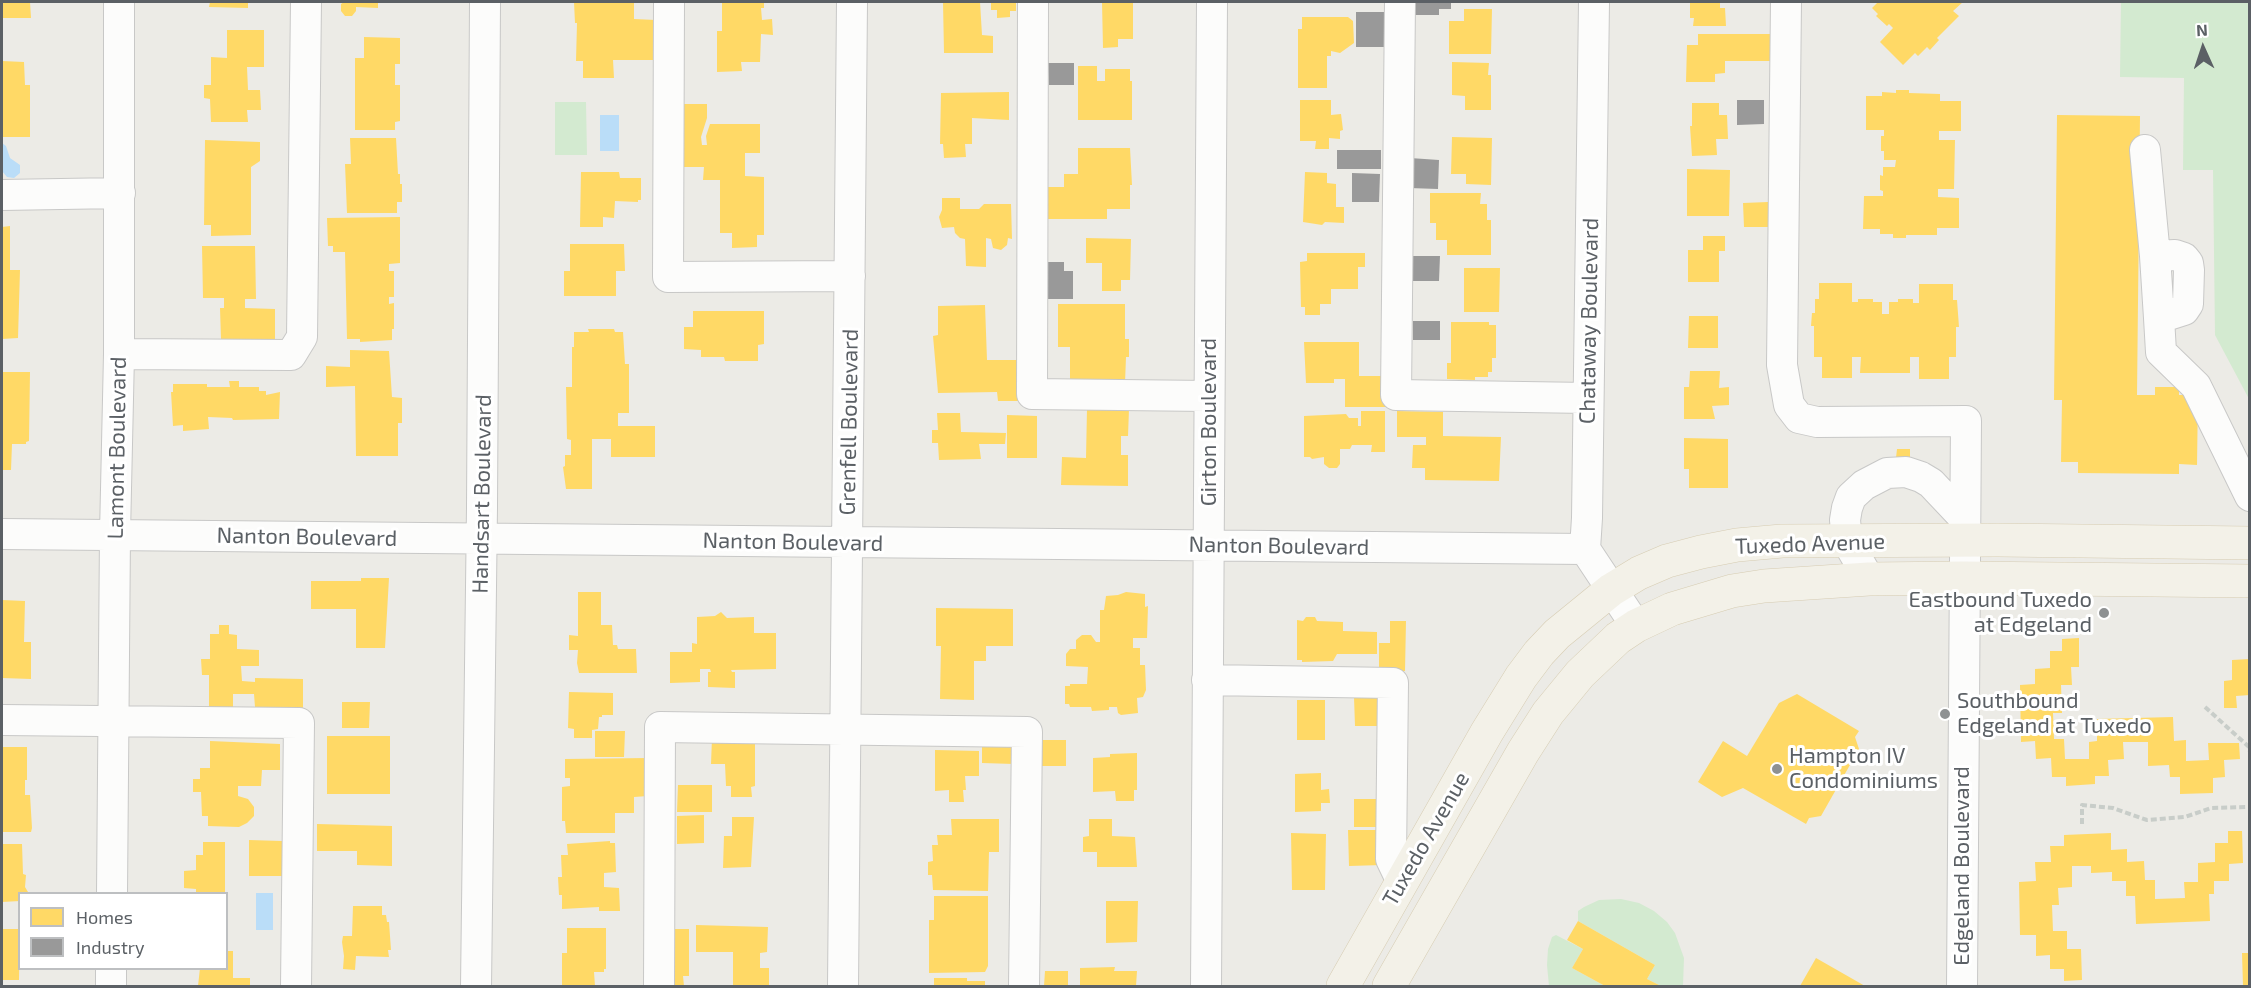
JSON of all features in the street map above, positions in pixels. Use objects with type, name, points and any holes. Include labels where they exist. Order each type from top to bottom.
[{"type":"main road","name":"Tuxedo Avenue","points":[[1343,987],[1487,732],[1521,677],[1539,652],[1557,634],[1611,590],[1639,573],[1668,561],[1737,545],[1847,541],[1964,529],[2250,543]]},
{"type":"main road","name":"Tuxedo Avenue","points":[[1389,987],[1523,752],[1548,713],[1580,674],[1618,638],[1636,626],[1671,609],[1732,591],[1764,586],[1869,579],[2250,581]]},
{"type":"street","name":"Lamont Boulevard","points":[[112,892],[119,354],[119,2]]},
{"type":"street","points":[[119,354],[291,355],[302,337],[306,2]]},
{"type":"street","name":"Handsart Boulevard","points":[[476,987],[485,2]]},
{"type":"street","points":[[669,2],[668,278],[850,276]]},
{"type":"street","name":"Grenfell Boulevard","points":[[843,987],[852,2]]},
{"type":"street","points":[[1033,2],[1032,394],[1208,396]]},
{"type":"street","name":"Girton Boulevard","points":[[1206,987],[1212,2]]},
{"type":"street","points":[[1400,2],[1396,395],[1588,398]]},
{"type":"street","name":"Chataway Boulevard","points":[[1585,549],[1594,2]]},
{"type":"street","name":"Edgeland Boulevard","points":[[1785,2],[1782,365],[1789,405],[1799,418],[1816,422],[1966,421],[1962,987]]},
{"type":"street","points":[[2145,150],[2155,256],[2175,255],[2184,258],[2189,270],[2188,304],[2184,310],[2159,318],[2161,352],[2196,386],[2250,496]]},
{"type":"street","points":[[2,195],[120,193]]},
{"type":"street","points":[[1869,579],[1847,541],[1845,520],[1851,497],[1864,485],[1887,473],[1906,472],[1921,477],[1931,483],[1964,529]]},
{"type":"street","name":"Nanton Boulevard","points":[[2,534],[1585,549]]},
{"type":"street","points":[[1585,549],[1636,626]]},
{"type":"street","points":[[1207,680],[1393,683],[1391,859],[1402,882]]},
{"type":"street","points":[[2,720],[299,723],[296,987]]},
{"type":"street","points":[[659,987],[660,727],[1027,732],[1024,987]]},
{"type":"street","points":[[111,970],[111,987]]},
{"type":"path","points":[[2205,707],[2249,747],[2250,752]]},
{"type":"path","points":[[2082,824],[2082,805],[2113,808],[2147,820],[2185,817],[2211,808],[2250,807]]},
{"type":"green space","points":[[2121,2],[2249,2],[2249,399],[2215,335],[2213,170],[2183,170],[2184,78],[2120,77]]},
{"type":"green space","points":[[555,102],[586,102],[587,155],[555,155]]},
{"type":"green space","points":[[1621,899],[1639,903],[1654,911],[1667,922],[1675,933],[1684,958],[1683,986],[1661,986],[1647,979],[1655,965],[1578,921],[1578,911],[1584,907],[1599,900]]},
{"type":"green space","points":[[1556,935],[1583,949],[1572,968],[1605,986],[1549,986],[1548,949],[1552,937]]},
{"type":"water","points":[[600,115],[619,115],[619,151],[600,151]]},
{"type":"water","points":[[2,143],[6,146],[10,158],[20,165],[20,173],[14,178],[7,177],[2,171]]},
{"type":"water","points":[[256,893],[273,893],[273,930],[256,930]]},
{"type":"building: Homes","points":[[2,2],[30,2],[31,18],[2,18]]},
{"type":"building: Homes","points":[[210,2],[248,2],[248,8],[209,7]]},
{"type":"building: Homes","points":[[344,2],[378,2],[378,8],[356,7],[352,16],[345,16],[341,11],[341,4]]},
{"type":"building: Homes","points":[[574,2],[634,2],[634,19],[656,20],[656,57],[653,57],[653,60],[613,60],[614,78],[583,78],[583,61],[576,61],[577,23],[575,23]]},
{"type":"building: Homes","points":[[722,2],[764,2],[764,8],[761,8],[762,20],[772,19],[773,35],[761,34],[760,62],[741,62],[742,71],[717,72],[717,31],[722,31]]},
{"type":"building: Homes","points":[[943,2],[980,2],[982,35],[993,36],[993,53],[944,53]]},
{"type":"building: Homes","points":[[991,2],[1016,2],[1016,11],[1010,11],[1010,17],[997,18],[997,10],[991,10]]},
{"type":"building: Homes","points":[[1102,2],[1133,2],[1133,39],[1118,39],[1118,47],[1103,48]]},
{"type":"building: Homes","points":[[1690,2],[1720,2],[1720,8],[1725,8],[1726,26],[1693,26],[1694,18],[1690,18]]},
{"type":"building: Homes","points":[[1878,2],[1963,2],[1953,11],[1959,16],[1937,38],[1939,40],[1930,50],[1927,47],[1918,56],[1915,53],[1903,65],[1880,42],[1893,28],[1889,24],[1887,26],[1876,16],[1878,14],[1872,8]]},
{"type":"building: Homes","points":[[1464,9],[1492,9],[1491,54],[1449,54],[1449,21],[1464,21]]},
{"type":"building: Homes","points":[[1302,17],[1348,17],[1353,21],[1354,43],[1340,53],[1331,51],[1331,56],[1327,56],[1327,88],[1298,88],[1298,29],[1302,29]]},
{"type":"building: Homes","points":[[227,30],[264,30],[264,67],[247,67],[248,90],[260,90],[261,110],[247,110],[248,122],[211,122],[210,99],[204,98],[204,85],[211,85],[211,57],[227,58]]},
{"type":"building: Homes","points":[[1698,34],[1772,34],[1771,61],[1725,61],[1725,73],[1715,74],[1715,82],[1686,82],[1687,45],[1698,45]]},
{"type":"building: Homes","points":[[364,37],[400,38],[400,64],[395,64],[395,85],[400,85],[400,121],[395,122],[395,130],[355,130],[355,58],[364,58]]},
{"type":"building: Homes","points":[[2,61],[24,62],[25,85],[30,85],[30,137],[2,137]]},
{"type":"building: Homes","points":[[1452,62],[1489,63],[1491,110],[1465,110],[1465,96],[1452,95]]},
{"type":"building: Homes","points":[[1078,66],[1097,66],[1097,81],[1105,81],[1105,69],[1130,69],[1132,120],[1078,120]]},
{"type":"building: Homes","points":[[1896,90],[1909,90],[1909,93],[1940,94],[1940,101],[1961,101],[1961,131],[1939,131],[1939,140],[1955,140],[1954,189],[1938,189],[1938,197],[1959,198],[1959,228],[1937,228],[1937,235],[1906,235],[1906,238],[1893,238],[1893,234],[1880,234],[1880,229],[1863,229],[1864,196],[1883,196],[1883,191],[1880,190],[1880,175],[1883,176],[1883,167],[1895,167],[1896,160],[1884,160],[1884,151],[1881,151],[1881,136],[1884,136],[1884,130],[1866,130],[1866,96],[1882,96],[1882,92],[1896,93]]},
{"type":"building: Homes","points":[[1009,92],[1009,120],[972,118],[972,144],[965,144],[966,157],[944,158],[943,144],[940,144],[941,93]]},
{"type":"building: Homes","points":[[1300,100],[1331,100],[1331,115],[1341,114],[1343,130],[1340,131],[1340,139],[1329,138],[1329,149],[1315,149],[1316,141],[1300,141]]},
{"type":"building: Homes","points":[[1692,103],[1719,103],[1719,115],[1727,115],[1728,139],[1716,139],[1717,155],[1692,156],[1690,126],[1692,126]]},
{"type":"building: Homes","points":[[678,104],[707,104],[707,118],[701,137],[702,145],[707,145],[706,136],[710,124],[760,124],[760,153],[745,153],[745,176],[764,177],[764,235],[757,235],[757,247],[732,248],[732,233],[720,233],[720,180],[703,180],[704,167],[678,167]]},
{"type":"building: Homes","points":[[2057,115],[2140,116],[2137,395],[2155,395],[2155,387],[2179,387],[2179,395],[2198,395],[2197,465],[2179,464],[2179,474],[2078,473],[2078,462],[2061,462],[2062,400],[2054,400]]},
{"type":"building: Homes","points":[[1452,137],[1492,138],[1491,185],[1466,184],[1466,174],[1451,174]]},
{"type":"building: Homes","points":[[350,138],[396,138],[398,174],[400,174],[400,184],[402,184],[402,202],[397,202],[397,213],[347,213],[345,164],[351,164]]},
{"type":"building: Homes","points":[[205,140],[260,142],[260,161],[251,167],[251,235],[211,236],[211,225],[204,225]]},
{"type":"building: Homes","points":[[1078,148],[1130,148],[1132,185],[1130,185],[1130,209],[1107,209],[1107,219],[1045,219],[1045,187],[1064,187],[1064,174],[1078,174]]},
{"type":"building: Homes","points":[[1687,169],[1730,170],[1729,216],[1687,216]]},
{"type":"building: Homes","points":[[581,172],[619,172],[620,178],[641,178],[641,200],[638,202],[615,201],[614,218],[603,217],[603,227],[580,227]]},
{"type":"building: Homes","points":[[1305,172],[1327,173],[1327,183],[1336,184],[1336,207],[1344,207],[1344,223],[1325,222],[1322,225],[1303,222]]},
{"type":"building: Homes","points":[[1430,193],[1481,193],[1480,204],[1487,204],[1487,220],[1491,220],[1491,255],[1447,255],[1447,240],[1436,240],[1436,223],[1430,223]]},
{"type":"building: Homes","points":[[942,198],[960,198],[960,209],[979,209],[984,204],[1011,204],[1012,239],[1008,238],[1007,245],[1001,250],[993,248],[991,239],[986,238],[986,267],[966,266],[965,239],[955,233],[954,227],[942,228],[939,217],[942,210]]},
{"type":"building: Homes","points":[[1768,202],[1768,227],[1744,227],[1743,203]]},
{"type":"building: Homes","points":[[400,217],[400,263],[389,264],[389,271],[394,271],[394,297],[389,297],[389,304],[394,303],[392,340],[360,342],[360,339],[347,339],[345,252],[333,252],[333,246],[328,246],[327,218]]},
{"type":"building: Homes","points":[[10,226],[10,270],[20,270],[18,338],[2,339],[2,227]]},
{"type":"building: Homes","points":[[1703,236],[1725,236],[1725,251],[1719,251],[1719,282],[1688,282],[1688,250],[1703,250]]},
{"type":"building: Homes","points":[[1086,238],[1131,239],[1130,280],[1121,280],[1121,291],[1102,291],[1102,263],[1086,263]]},
{"type":"building: Homes","points":[[570,244],[624,244],[625,271],[616,271],[616,296],[564,296],[564,271],[570,271]]},
{"type":"building: Homes","points":[[202,246],[255,246],[256,299],[245,299],[245,308],[275,309],[275,340],[221,339],[220,308],[224,308],[224,298],[203,298]]},
{"type":"building: Homes","points":[[1307,253],[1365,253],[1365,267],[1358,267],[1358,289],[1331,289],[1331,304],[1320,304],[1320,315],[1305,315],[1305,307],[1301,307],[1300,262],[1307,261]]},
{"type":"building: Homes","points":[[1464,268],[1500,268],[1499,312],[1464,312]]},
{"type":"building: Homes","points":[[1819,283],[1852,283],[1852,302],[1858,302],[1858,299],[1873,299],[1873,302],[1882,302],[1882,314],[1889,314],[1889,302],[1898,302],[1898,299],[1913,299],[1913,303],[1919,303],[1919,284],[1953,284],[1953,300],[1957,300],[1959,327],[1956,327],[1956,357],[1949,357],[1949,379],[1919,379],[1919,357],[1910,357],[1910,373],[1860,373],[1861,357],[1852,357],[1852,378],[1822,378],[1822,357],[1814,357],[1814,326],[1811,326],[1812,313],[1815,313],[1815,299],[1819,299]]},
{"type":"building: Homes","points":[[1058,304],[1125,304],[1125,339],[1129,339],[1129,357],[1126,357],[1125,383],[1070,383],[1070,347],[1058,347]]},
{"type":"building: Homes","points":[[985,305],[987,360],[1022,360],[1022,401],[998,401],[997,392],[938,393],[933,336],[938,335],[938,306]]},
{"type":"building: Homes","points":[[693,311],[764,311],[764,344],[758,345],[758,361],[725,361],[724,357],[701,357],[701,350],[684,349],[684,327],[693,327]]},
{"type":"building: Homes","points":[[1689,316],[1718,316],[1718,348],[1688,348]]},
{"type":"building: Homes","points":[[1451,322],[1489,322],[1489,325],[1496,325],[1496,358],[1492,358],[1492,372],[1488,372],[1488,377],[1475,377],[1475,380],[1447,379],[1447,363],[1451,363]]},
{"type":"building: Homes","points":[[588,329],[614,329],[615,332],[623,332],[625,364],[629,364],[629,413],[618,413],[618,426],[655,426],[655,457],[611,457],[611,439],[592,439],[592,489],[566,489],[563,467],[565,466],[565,455],[571,455],[571,440],[567,439],[566,387],[572,387],[574,332],[589,332]]},
{"type":"building: Homes","points":[[1304,342],[1359,342],[1359,376],[1387,376],[1387,407],[1345,407],[1345,379],[1334,379],[1334,383],[1306,383]]},
{"type":"building: Homes","points":[[350,350],[389,351],[392,397],[402,398],[402,423],[398,423],[398,456],[356,456],[355,386],[326,387],[326,366],[350,367]]},
{"type":"building: Homes","points":[[1690,371],[1720,371],[1719,388],[1729,387],[1729,405],[1712,406],[1715,419],[1684,419],[1684,387],[1689,387]]},
{"type":"building: Homes","points":[[2,372],[30,372],[29,441],[26,444],[12,444],[11,470],[2,470]]},
{"type":"building: Homes","points":[[229,381],[239,381],[239,387],[259,387],[259,391],[266,391],[266,395],[280,392],[279,419],[233,420],[232,418],[208,417],[209,429],[183,431],[183,425],[173,426],[171,392],[173,392],[173,384],[230,387]]},
{"type":"building: Homes","points":[[1087,409],[1129,409],[1128,436],[1121,436],[1121,455],[1128,455],[1128,486],[1061,485],[1062,457],[1086,458]]},
{"type":"building: Homes","points":[[1361,411],[1385,411],[1385,452],[1371,452],[1372,445],[1352,445],[1350,449],[1340,449],[1340,464],[1337,468],[1329,468],[1324,464],[1324,457],[1312,459],[1304,457],[1304,416],[1346,414],[1349,418],[1358,418],[1358,426],[1361,426]]},
{"type":"building: Homes","points":[[1397,411],[1443,412],[1443,436],[1501,437],[1499,481],[1425,480],[1425,468],[1412,468],[1413,445],[1426,445],[1426,437],[1397,437]]},
{"type":"building: Homes","points":[[937,413],[960,413],[961,432],[1006,433],[1005,444],[979,444],[981,459],[939,460],[938,443],[932,443],[932,430],[938,430]]},
{"type":"building: Homes","points":[[1007,415],[1037,416],[1037,458],[1007,458]]},
{"type":"building: Homes","points":[[1684,438],[1728,439],[1728,488],[1689,488],[1689,469],[1684,469]]},
{"type":"building: Homes","points":[[1897,449],[1910,449],[1910,458],[1896,458]]},
{"type":"building: Homes","points":[[361,578],[389,578],[385,648],[356,648],[356,609],[311,609],[311,581],[361,581]]},
{"type":"building: Homes","points":[[578,592],[601,592],[601,625],[612,625],[613,645],[617,645],[618,649],[636,649],[637,673],[579,673],[578,650],[569,650],[569,635],[578,636]]},
{"type":"building: Homes","points":[[1126,592],[1145,594],[1145,607],[1148,606],[1147,638],[1133,638],[1133,648],[1140,648],[1140,665],[1145,665],[1146,690],[1143,697],[1137,698],[1138,713],[1121,715],[1117,707],[1092,711],[1091,707],[1070,707],[1069,704],[1065,704],[1065,686],[1087,684],[1088,667],[1066,666],[1066,654],[1070,649],[1076,649],[1076,640],[1082,635],[1091,635],[1096,642],[1100,642],[1100,610],[1104,610],[1106,596]]},
{"type":"building: Homes","points":[[2,600],[25,601],[24,642],[31,642],[31,679],[2,678]]},
{"type":"building: Homes","points":[[936,608],[1013,609],[1013,646],[986,646],[986,661],[974,661],[974,700],[940,699],[941,646],[936,646]]},
{"type":"building: Homes","points":[[721,612],[727,618],[754,617],[754,633],[776,633],[776,669],[731,670],[735,672],[735,688],[708,687],[710,669],[700,669],[700,682],[670,683],[670,652],[692,652],[692,643],[697,644],[697,617],[715,616]]},
{"type":"building: Homes","points":[[1306,617],[1315,617],[1317,621],[1343,622],[1343,631],[1377,632],[1377,654],[1337,654],[1333,661],[1302,662],[1302,660],[1297,660],[1297,620],[1303,621]]},
{"type":"building: Homes","points":[[1390,621],[1406,621],[1405,671],[1379,671],[1379,643],[1390,643]]},
{"type":"building: Homes","points":[[219,625],[229,625],[229,634],[237,635],[237,649],[259,650],[259,666],[241,666],[242,681],[255,682],[255,678],[303,679],[303,708],[255,707],[254,694],[233,694],[233,707],[209,707],[209,675],[202,675],[201,659],[210,659],[210,634],[219,634]]},
{"type":"building: Homes","points":[[2079,638],[2079,667],[2071,667],[2072,685],[2061,685],[2062,713],[2053,713],[2054,739],[2064,739],[2065,759],[2089,759],[2089,742],[2097,741],[2097,719],[2173,717],[2174,741],[2186,740],[2186,761],[2209,760],[2208,743],[2239,743],[2240,759],[2224,760],[2225,777],[2213,778],[2213,793],[2180,794],[2180,777],[2170,777],[2169,765],[2148,766],[2148,742],[2123,742],[2124,759],[2108,760],[2109,776],[2095,776],[2095,784],[2066,786],[2066,777],[2052,777],[2051,758],[2036,759],[2035,741],[2021,742],[2020,685],[2035,684],[2035,669],[2050,668],[2050,651],[2062,651],[2062,639]]},
{"type":"building: Homes","points":[[2250,659],[2250,695],[2236,696],[2237,708],[2224,708],[2224,681],[2232,680],[2232,660]]},
{"type":"building: Homes","points":[[569,692],[613,693],[613,715],[599,717],[598,729],[592,730],[592,738],[574,738],[574,729],[568,728]]},
{"type":"building: Homes","name":"Hampton IV Condominiums","points":[[1797,694],[1859,731],[1855,737],[1859,749],[1821,816],[1809,818],[1806,824],[1743,788],[1722,797],[1698,782],[1723,741],[1747,756],[1779,703]]},
{"type":"building: Homes","points":[[1354,697],[1382,697],[1381,726],[1355,726]]},
{"type":"building: Homes","points":[[1297,700],[1325,700],[1325,740],[1297,740]]},
{"type":"building: Homes","points":[[342,702],[370,702],[369,728],[342,728]]},
{"type":"building: Homes","points":[[595,731],[625,731],[624,757],[595,757]]},
{"type":"building: Homes","points":[[327,736],[390,736],[390,794],[327,794]]},
{"type":"building: Homes","points":[[712,738],[755,738],[755,786],[751,787],[752,797],[731,797],[731,786],[726,786],[725,764],[711,764]]},
{"type":"building: Homes","points":[[982,739],[1014,739],[1014,764],[982,763]]},
{"type":"building: Homes","points":[[1040,740],[1066,740],[1066,766],[1041,766]]},
{"type":"building: Homes","points":[[210,741],[280,744],[280,770],[262,770],[261,786],[238,786],[238,796],[248,799],[254,807],[254,816],[239,827],[208,826],[208,816],[202,816],[201,792],[193,792],[193,779],[200,779],[200,768],[210,768]]},
{"type":"building: Homes","points":[[2,747],[27,747],[25,795],[30,795],[31,832],[2,832]]},
{"type":"building: Homes","points":[[935,750],[979,751],[979,776],[965,776],[964,802],[949,802],[949,790],[935,791]]},
{"type":"building: Homes","points":[[1137,753],[1137,790],[1134,790],[1134,801],[1116,801],[1115,791],[1093,792],[1093,758],[1110,757],[1110,754]]},
{"type":"building: Homes","points":[[648,758],[648,796],[634,797],[634,813],[615,813],[615,833],[566,833],[565,821],[562,821],[562,787],[570,786],[570,778],[565,778],[565,759]]},
{"type":"building: Homes","points":[[1321,773],[1321,790],[1329,789],[1330,803],[1321,803],[1321,811],[1295,812],[1295,774]]},
{"type":"building: Homes","points":[[678,785],[712,785],[712,812],[677,812]]},
{"type":"building: Homes","points":[[1354,799],[1383,799],[1383,827],[1354,827]]},
{"type":"building: Homes","points":[[704,815],[704,843],[677,844],[677,816]]},
{"type":"building: Homes","points":[[732,817],[754,817],[751,867],[723,868],[724,836],[732,836]]},
{"type":"building: Homes","points":[[951,819],[999,819],[999,852],[989,852],[988,891],[933,890],[932,875],[928,875],[928,862],[933,861],[932,845],[938,845],[937,835],[952,835]]},
{"type":"building: Homes","points":[[1089,819],[1112,819],[1112,836],[1135,837],[1137,867],[1097,867],[1097,852],[1083,852],[1083,837],[1089,836]]},
{"type":"building: Homes","points":[[317,824],[392,826],[392,866],[357,865],[357,851],[317,851]]},
{"type":"building: Homes","points":[[1348,830],[1381,830],[1382,865],[1349,866]]},
{"type":"building: Homes","points":[[2228,831],[2242,831],[2243,863],[2229,864],[2229,881],[2214,881],[2214,894],[2209,894],[2210,921],[2136,924],[2135,896],[2126,896],[2126,881],[2112,881],[2112,872],[2091,873],[2091,866],[2072,866],[2072,887],[2058,888],[2059,905],[2052,905],[2053,931],[2067,931],[2067,949],[2081,949],[2082,980],[2064,981],[2064,969],[2050,969],[2050,955],[2036,956],[2036,935],[2020,935],[2019,882],[2036,881],[2035,862],[2051,862],[2050,846],[2064,846],[2064,835],[2111,833],[2111,850],[2127,849],[2127,862],[2144,861],[2145,880],[2155,880],[2155,899],[2185,898],[2184,882],[2198,882],[2198,863],[2215,862],[2215,843],[2228,843]]},
{"type":"building: Homes","points":[[1291,833],[1326,834],[1325,890],[1292,890]]},
{"type":"building: Homes","points":[[249,840],[282,841],[282,876],[249,876]]},
{"type":"building: Homes","points":[[610,841],[610,843],[615,843],[616,872],[604,873],[604,887],[619,888],[620,911],[599,911],[599,907],[562,909],[558,877],[562,877],[561,855],[568,855],[567,844]]},
{"type":"building: Homes","points":[[203,842],[225,842],[225,892],[196,892],[196,889],[184,888],[184,871],[196,870],[196,855],[203,855]]},
{"type":"building: Homes","points":[[2,844],[22,844],[23,874],[26,875],[25,887],[28,892],[18,892],[18,901],[2,902]]},
{"type":"building: Homes","points":[[934,896],[988,896],[988,966],[985,972],[929,973],[929,920],[934,920]]},
{"type":"building: Homes","points":[[1106,901],[1138,901],[1137,942],[1106,943]]},
{"type":"building: Homes","points":[[353,906],[382,906],[382,915],[386,915],[387,922],[389,922],[391,950],[388,950],[389,957],[356,956],[355,970],[343,969],[342,942],[343,936],[352,936]]},
{"type":"building: Homes","points":[[1578,921],[1655,965],[1647,979],[1661,986],[1605,986],[1572,968],[1583,949],[1567,940]]},
{"type":"building: Homes","points":[[696,925],[768,927],[767,952],[760,953],[760,968],[769,968],[769,986],[733,986],[733,952],[696,952]]},
{"type":"building: Homes","points":[[567,928],[606,928],[606,969],[604,972],[594,972],[595,986],[562,986],[562,953],[567,953]]},
{"type":"building: Homes","points":[[2,929],[18,929],[19,980],[2,980]]},
{"type":"building: Homes","points":[[673,929],[689,929],[689,976],[683,976],[684,986],[673,986]]},
{"type":"building: Homes","points":[[228,951],[233,951],[233,978],[250,978],[250,986],[198,986],[200,970],[228,970]]},
{"type":"building: Homes","points":[[2242,953],[2250,953],[2250,986],[2243,986]]},
{"type":"building: Homes","points":[[1816,958],[1865,986],[1800,986]]},
{"type":"building: Homes","points":[[1115,967],[1114,971],[1137,971],[1136,986],[1080,986],[1080,968]]},
{"type":"building: Homes","points":[[1045,971],[1068,971],[1068,986],[1044,986]]},
{"type":"building: Homes","points":[[934,978],[967,978],[967,981],[985,981],[985,986],[934,986]]},
{"type":"building: Industry","points":[[1414,2],[1451,2],[1451,9],[1439,9],[1439,15],[1414,15]]},
{"type":"building: Industry","points":[[1356,12],[1385,12],[1385,47],[1356,47]]},
{"type":"building: Industry","points":[[1048,63],[1074,63],[1074,85],[1049,85]]},
{"type":"building: Industry","points":[[1737,100],[1764,100],[1764,124],[1737,125]]},
{"type":"building: Industry","points":[[1337,150],[1381,150],[1381,169],[1337,169]]},
{"type":"building: Industry","points":[[1410,158],[1439,160],[1438,189],[1409,188]]},
{"type":"building: Industry","points":[[1352,173],[1380,174],[1379,202],[1352,202]]},
{"type":"building: Industry","points":[[1411,256],[1440,256],[1439,281],[1411,281]]},
{"type":"building: Industry","points":[[1045,262],[1064,262],[1064,271],[1073,271],[1073,299],[1044,299]]},
{"type":"building: Industry","points":[[1413,321],[1440,321],[1440,340],[1413,340]]},
{"type":"place","name":"Eastbound Tuxedo at Edgeland","points":[[2104,613]]},
{"type":"place","name":"Southbound Edgeland at Tuxedo","points":[[1945,714]]},
{"type":"place","name":"Hampton IV Condominiums","points":[[1777,769]]}]
